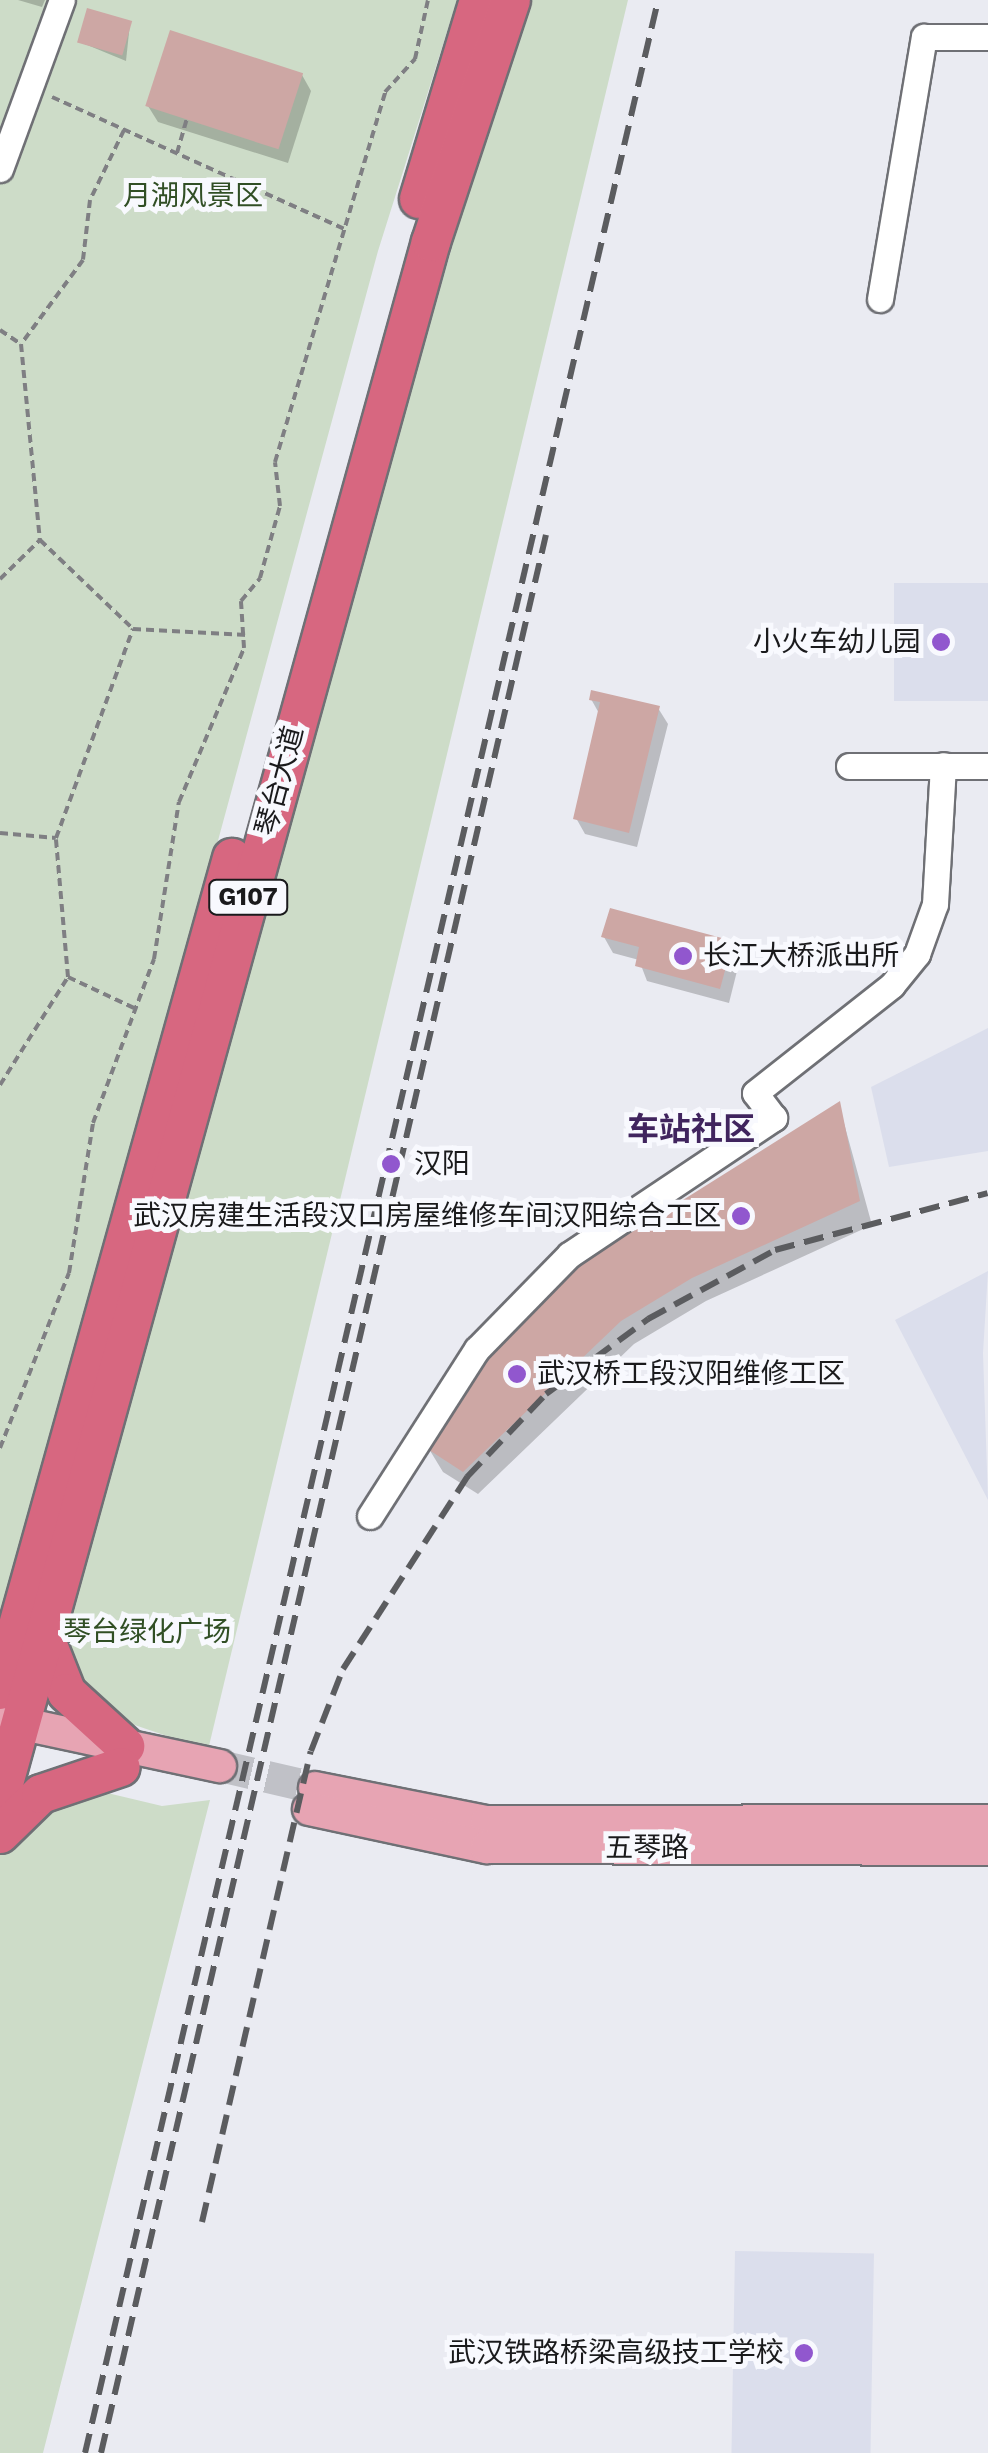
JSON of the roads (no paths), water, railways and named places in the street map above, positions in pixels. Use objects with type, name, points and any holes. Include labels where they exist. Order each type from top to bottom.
[{"type":"highway","name":"琴台大道","points":[[0,1690],[479,0]]},
{"type":"highway","name":"琴台大道","points":[[0,1798],[8,1732],[44,1635],[430,242],[512,0]]},
{"type":"highway","points":[[0,1834],[41,1794],[123,1757],[67,1694],[44,1635]]},
{"type":"main road","points":[[8,1732],[218,1777]]},
{"type":"main road","name":"五琴路","points":[[988,1821],[487,1822],[312,1799],[486,1847],[988,1849]]},
{"type":"street","points":[[0,169],[34,89],[62,0]]},
{"type":"street","points":[[880,299],[924,37],[988,37]]},
{"type":"street","points":[[849,766],[988,766]]},
{"type":"street","points":[[370,1516],[477,1349],[569,1255],[774,1118],[755,1092],[892,985],[917,954],[935,904],[943,766]]},
{"type":"tunnel","points":[[220,1766],[315,1788]]},
{"type":"railway","points":[[85,2453],[658,0]]},
{"type":"railway","points":[[101,2453],[546,535]]},
{"type":"railway","points":[[202,2222],[311,1751],[343,1669],[467,1477],[546,1394],[648,1319],[775,1250],[988,1193]]},
{"type":"place","name":"小火车幼儿园","points":[[941,642]]},
{"type":"place","name":"长江大桥派出所","points":[[683,956]]},
{"type":"place","name":"汉阳","points":[[391,1164]]},
{"type":"place","name":"武汉房建生活段汉口房屋维修车间汉阳综合工区","points":[[741,1216]]},
{"type":"place","name":"武汉桥工段汉阳维修工区","points":[[517,1374]]},
{"type":"place","name":"武汉铁路桥梁高级技工学校","points":[[804,2353]]},
{"type":"district","name":"车站社区","points":[[691,1129]]},
{"type":"park label","name":"月湖风景区","points":[[193,196]]},
{"type":"park label","name":"琴台绿化广场","points":[[147,1632]]}]
